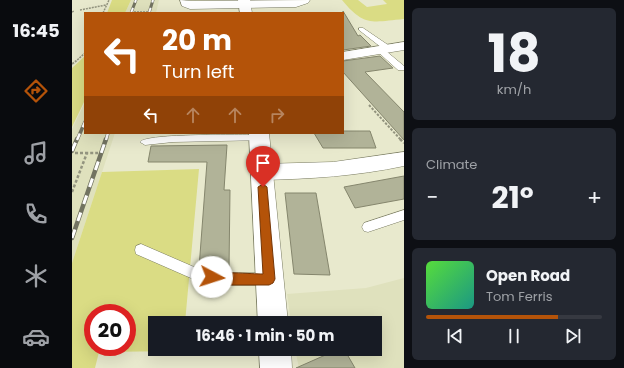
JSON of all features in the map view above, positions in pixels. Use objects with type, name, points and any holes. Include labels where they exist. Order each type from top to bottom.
[{"type":"street","points":[[186,0],[186,2],[190,5],[245,6],[296,3],[303,0]]},
{"type":"street","points":[[344,56],[404,46]]},
{"type":"street","points":[[259,136],[272,316]]},
{"type":"street","points":[[262,172],[344,170],[404,159]]},
{"type":"street","points":[[275,356],[276,368]]},
{"type":"lane","points":[[361,29],[385,50],[401,68]]},
{"type":"lane","points":[[145,142],[173,139],[259,136]]},
{"type":"lane","points":[[368,227],[404,215]]},
{"type":"lane","points":[[141,250],[200,276],[224,279],[269,279]]},
{"type":"path","points":[[103,12],[109,0]]},
{"type":"path","points":[[80,10],[106,5]]},
{"type":"path","points":[[134,12],[148,12]]},
{"type":"path","points":[[72,64],[84,54]]},
{"type":"path","points":[[369,105],[404,143]]},
{"type":"path","points":[[75,153],[98,153]]},
{"type":"path","points":[[72,192],[87,153]]},
{"type":"shaded area","points":[[131,0],[159,0],[156,12],[125,12]]},
{"type":"shaded area","points":[[84,104],[84,134],[115,134],[72,263],[72,129]]},
{"type":"shaded area","points":[[404,278],[404,368],[299,368],[296,356],[382,356],[382,316],[290,316],[287,294],[366,288]]},
{"type":"green space","points":[[112,0],[131,0],[125,12],[107,12]]},
{"type":"green space","points":[[342,0],[358,0],[367,7],[387,4],[383,0],[404,0],[404,19],[369,21],[356,15]]},
{"type":"green space","points":[[84,57],[84,102],[72,127],[72,68]]},
{"type":"green space","points":[[199,169],[186,316],[148,316],[148,351],[136,352],[136,304],[84,304],[84,356],[98,356],[95,368],[72,368],[72,263],[102,172]]},
{"type":"building","points":[[344,13],[358,36],[360,35],[371,46],[344,50]]},
{"type":"building","points":[[380,56],[393,68],[365,72],[404,112],[404,140],[344,73],[344,61]]},
{"type":"building","points":[[344,131],[370,131],[376,148],[323,148],[315,134],[344,134]]},
{"type":"building","points":[[227,145],[224,190],[230,190],[229,269],[201,269],[199,268],[207,162],[148,162],[151,146]]},
{"type":"building","points":[[404,176],[404,199],[355,208],[344,187]]},
{"type":"building","points":[[285,193],[316,193],[330,275],[294,274]]},
{"type":"building","points":[[323,356],[348,356],[355,368],[296,368]]},
{"type":"railway","points":[[131,12],[136,0]]},
{"type":"railway","points":[[149,12],[153,0]]},
{"type":"railway","points":[[77,140],[84,124]]},
{"type":"railway","points":[[106,140],[108,134]]},
{"type":"railway","points":[[72,151],[77,139]]},
{"type":"railway","points":[[72,238],[106,139]]},
{"type":"route","points":[[212,277],[224,279],[269,279],[263,187]]}]
